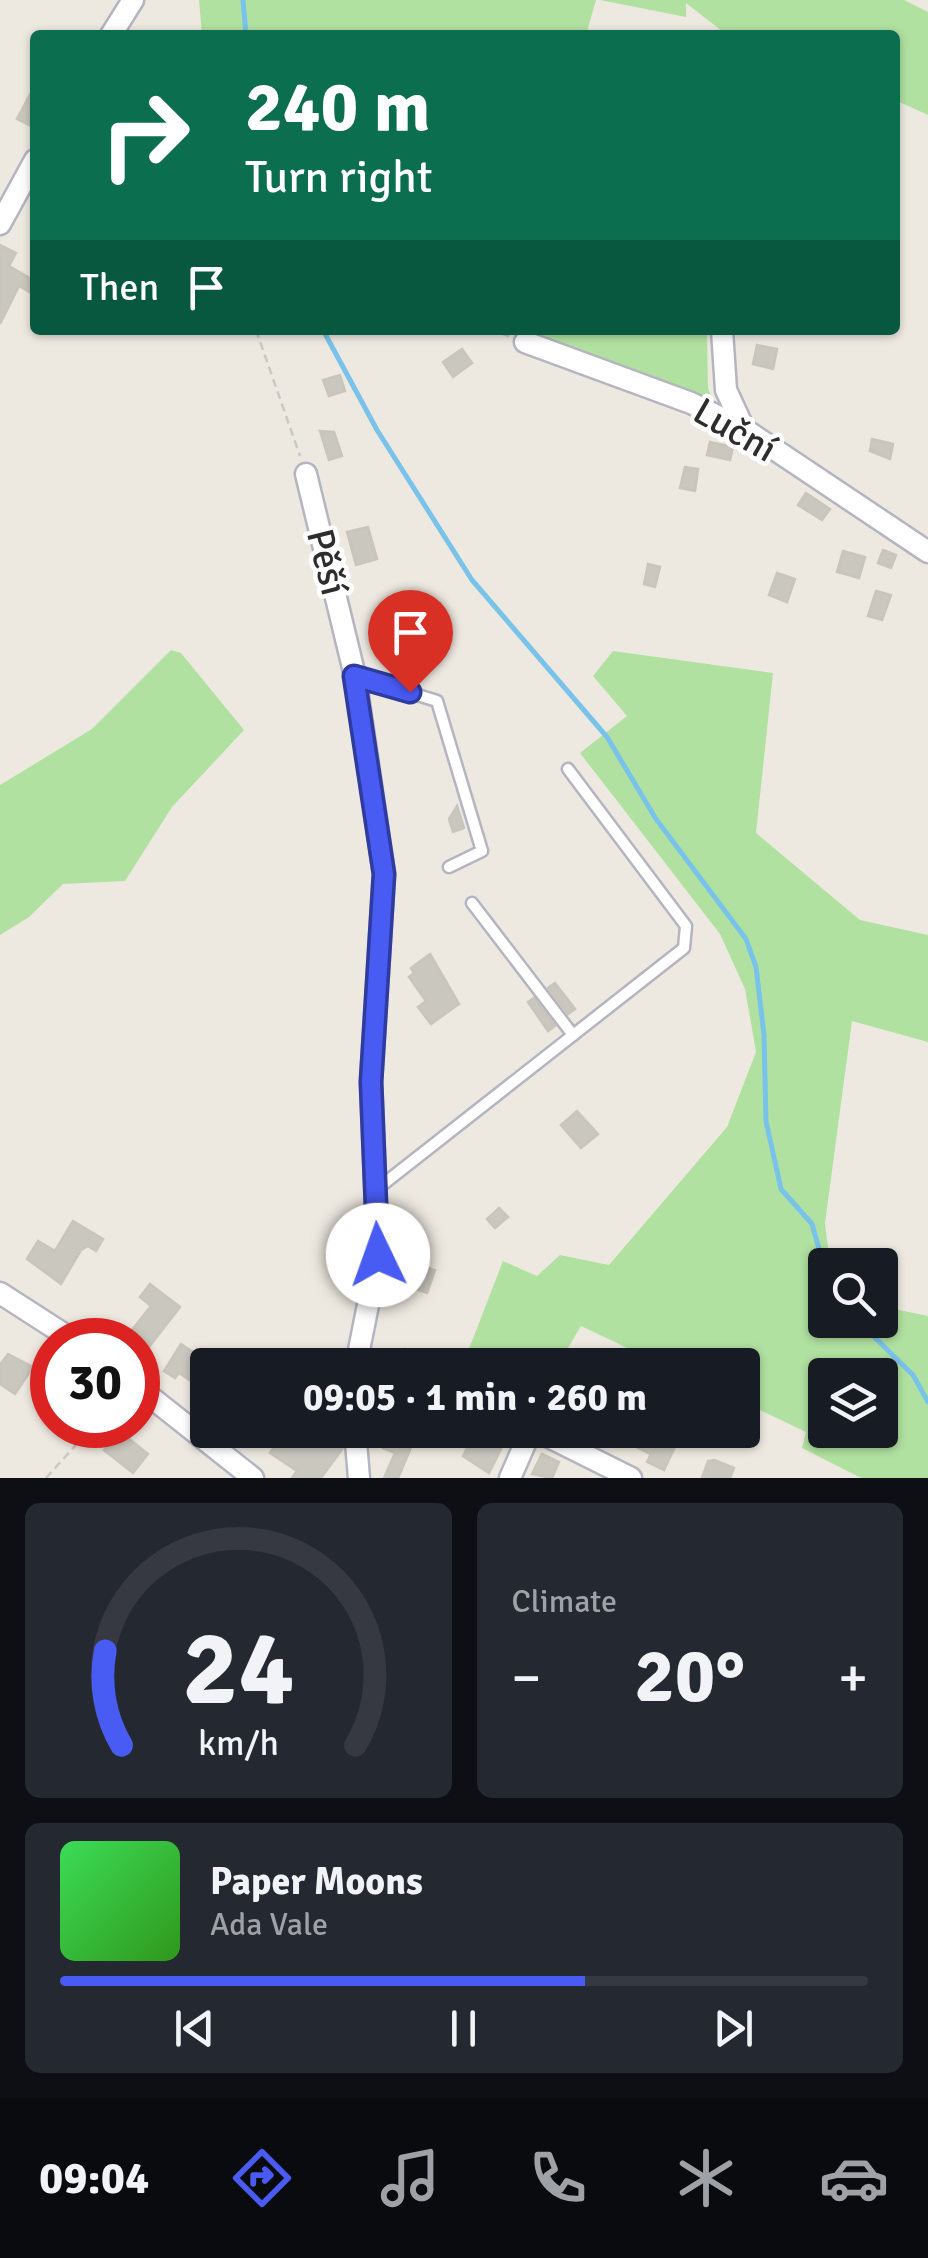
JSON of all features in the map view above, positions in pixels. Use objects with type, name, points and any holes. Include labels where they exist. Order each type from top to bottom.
[{"type":"street","points":[[114,30],[132,0]]},
{"type":"street","points":[[0,224],[30,169]]},
{"type":"street","points":[[722,335],[726,390],[744,429]]},
{"type":"street","name":"Luční","points":[[525,342],[692,403],[744,429],[928,552]]},
{"type":"street","name":"Pěší","points":[[306,474],[354,676],[384,874],[371,1082],[378,1255],[359,1348]]},
{"type":"street","points":[[0,1293],[39,1318]]},
{"type":"street","points":[[160,1405],[253,1478]]},
{"type":"street","points":[[356,1448],[358,1478]]},
{"type":"street","points":[[510,1478],[524,1448]]},
{"type":"street","points":[[570,1448],[631,1478]]},
{"type":"lane","points":[[354,676],[437,700],[482,852],[449,866]]},
{"type":"lane","points":[[376,1190],[684,948],[686,926],[568,768]]},
{"type":"lane","points":[[472,903],[572,1034]]},
{"type":"path","points":[[258,335],[306,474]]},
{"type":"path","points":[[46,1478],[73,1448]]},
{"type":"green space","points":[[199,0],[596,0],[587,30],[202,30]]},
{"type":"green space","points":[[600,0],[904,0],[928,12],[928,115],[900,102],[900,30],[721,30],[686,3],[686,17]]},
{"type":"green space","points":[[527,335],[707,335],[708,388],[718,414],[534,342]]},
{"type":"green space","points":[[171,650],[181,653],[244,730],[172,807],[125,881],[63,884],[29,917],[0,935],[0,785],[92,729]]},
{"type":"green space","points":[[613,651],[773,673],[756,833],[860,920],[928,935],[928,1042],[852,1021],[825,1223],[828,1248],[808,1248],[808,1338],[898,1338],[898,1310],[928,1316],[928,1478],[861,1478],[802,1448],[806,1432],[760,1410],[760,1348],[627,1348],[581,1326],[568,1348],[469,1348],[503,1261],[537,1276],[560,1255],[609,1265],[727,1127],[756,1052],[745,989],[720,934],[580,753],[627,716],[593,676]]},
{"type":"building","points":[[30,94],[30,126],[17,119]]},
{"type":"building","points":[[0,245],[16,253],[9,266],[30,278],[30,292],[19,286],[0,324]]},
{"type":"building","points":[[757,345],[777,349],[773,369],[753,364]]},
{"type":"building","points":[[462,349],[472,363],[453,377],[443,362]]},
{"type":"building","points":[[340,375],[345,391],[329,396],[323,380]]},
{"type":"building","points":[[320,431],[334,432],[342,456],[329,460]]},
{"type":"building","points":[[872,439],[893,444],[890,459],[870,451]]},
{"type":"building","points":[[710,442],[733,447],[730,460],[707,455]]},
{"type":"building","points":[[685,467],[698,469],[695,491],[680,488]]},
{"type":"building","points":[[806,493],[830,509],[822,520],[798,505]]},
{"type":"building","points":[[368,527],[377,559],[356,565],[347,532]]},
{"type":"building","points":[[883,550],[896,555],[891,568],[878,563]]},
{"type":"building","points":[[843,551],[865,557],[859,578],[837,572]]},
{"type":"building","points":[[648,564],[660,567],[655,587],[644,584]]},
{"type":"building","points":[[777,573],[795,579],[787,602],[769,595]]},
{"type":"building","points":[[876,591],[891,595],[882,620],[868,616]]},
{"type":"building","points":[[457,806],[464,828],[453,832],[449,819]]},
{"type":"building","points":[[430,954],[459,1004],[431,1024],[418,1007],[426,1001],[409,977],[414,973],[411,968]]},
{"type":"building","points":[[555,983],[575,1009],[568,1014],[548,988]]},
{"type":"building","points":[[534,998],[555,1026],[548,1031],[528,1002]]},
{"type":"building","points":[[577,1111],[598,1134],[581,1148],[561,1125]]},
{"type":"building","points":[[499,1208],[508,1217],[495,1228],[487,1219]]},
{"type":"building","points":[[73,1221],[103,1239],[96,1251],[88,1246],[81,1250],[61,1284],[27,1259],[38,1241],[55,1251]]},
{"type":"building","points":[[412,1263],[435,1270],[427,1293],[404,1285]]},
{"type":"building","points":[[150,1284],[180,1307],[160,1333],[160,1318],[141,1318],[151,1306],[140,1297]]},
{"type":"building","points":[[181,1344],[190,1350],[190,1380],[179,1373],[175,1378],[164,1371]]},
{"type":"building","points":[[8,1354],[30,1365],[15,1394],[0,1384],[0,1365]]},
{"type":"building","points":[[140,1448],[148,1454],[133,1473],[104,1450]]},
{"type":"building","points":[[273,1448],[343,1448],[321,1478],[292,1478],[297,1471],[270,1453]]},
{"type":"building","points":[[383,1448],[411,1448],[398,1478],[384,1478],[395,1453]]},
{"type":"building","points":[[467,1448],[501,1449],[489,1473],[463,1456]]},
{"type":"building","points":[[638,1448],[674,1449],[664,1470],[647,1462],[651,1454]]},
{"type":"building","points":[[542,1454],[559,1462],[552,1478],[532,1474]]},
{"type":"building","points":[[708,1461],[734,1468],[730,1478],[702,1478]]},
{"type":"waterway","points":[[243,0],[246,30]]},
{"type":"waterway","points":[[326,335],[377,430],[472,580],[607,737],[656,819],[746,939],[756,967],[764,1035],[766,1121],[781,1189],[812,1224],[819,1248]]},
{"type":"waterway","points":[[875,1338],[913,1375],[928,1402]]},
{"type":"route","points":[[378,1255],[371,1082],[384,874],[354,676],[410,692]]}]
